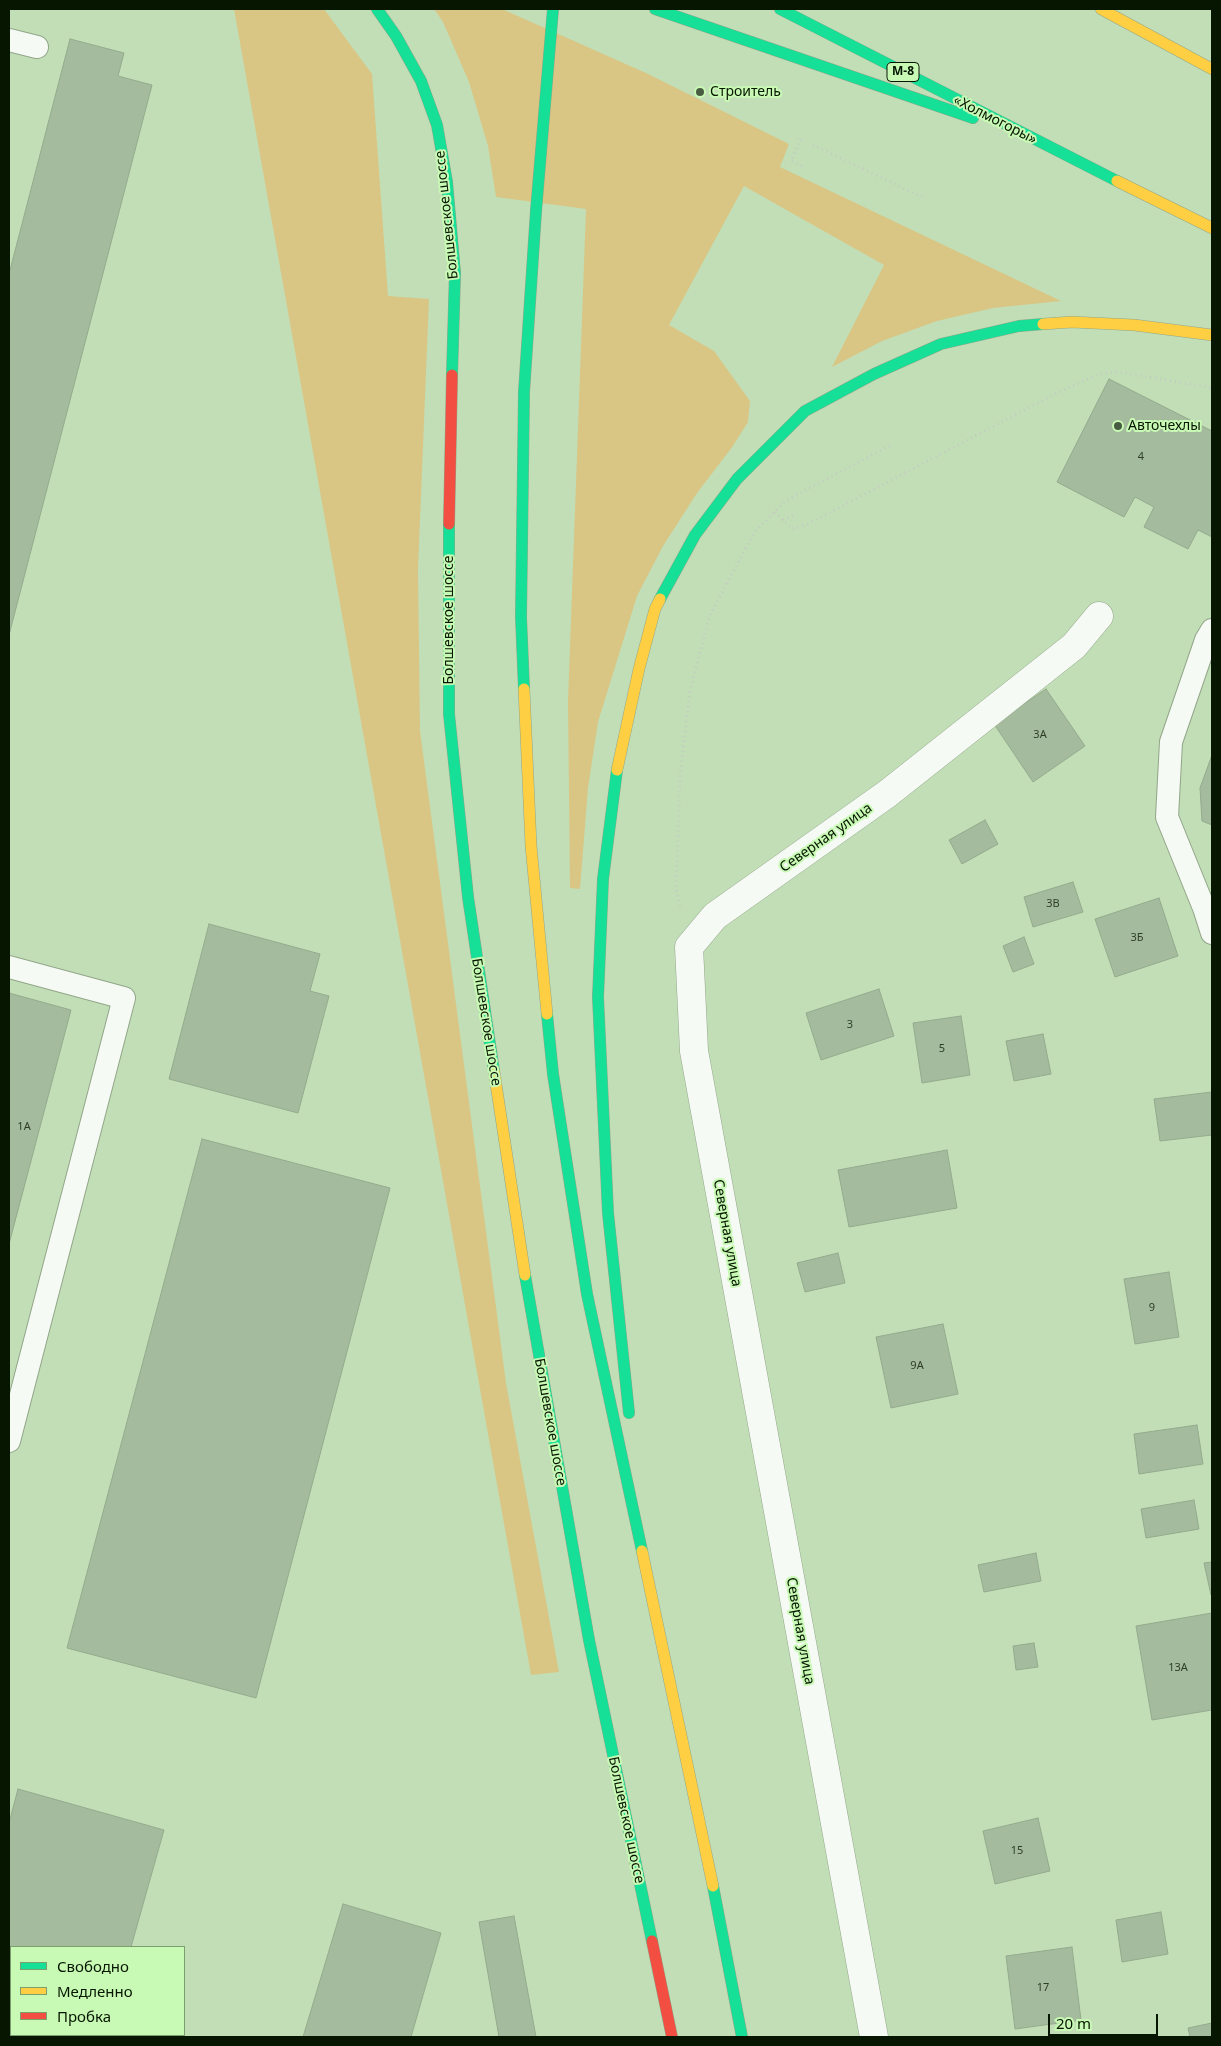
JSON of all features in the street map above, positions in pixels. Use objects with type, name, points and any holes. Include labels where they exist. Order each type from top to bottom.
[{"type":"main road","name":"Болшевское шоссе","points":[[377,9],[396,36],[421,81],[437,125],[447,182],[455,273],[449,514],[449,714],[468,897],[524,1269],[585,1620],[672,2037]]},
{"type":"main road","points":[[554,9],[536,211],[524,392],[521,617],[531,846],[553,1074],[588,1294],[721,1922],[742,2037]]},
{"type":"main road","points":[[655,9],[1026,136]]},
{"type":"main road","name":"«Холмогоры»","points":[[780,9],[1026,136],[1212,228]]},
{"type":"main road","points":[[1101,9],[1212,69]]},
{"type":"main road","points":[[630,1426],[608,1213],[598,997],[603,879],[618,765],[639,669],[655,609],[695,535],[737,479],[805,411],[874,374],[941,344],[1019,326],[1072,322],[1134,325],[1212,335]]},
{"type":"main road","points":[[633,1455],[643,1551]]},
{"type":"street","name":"Северная улица","points":[[874,2037],[694,1051],[689,947],[715,916],[887,794],[1074,646],[1099,616]]},
{"type":"lane","points":[[9,40],[37,47]]},
{"type":"lane","points":[[1210,637],[1171,742],[1167,817],[1204,908],[1212,933]]},
{"type":"lane","points":[[9,967],[124,998],[9,1441]]},
{"type":"path","points":[[801,139],[791,161],[804,167]]},
{"type":"path","points":[[813,144],[922,197]]},
{"type":"path","points":[[775,512],[792,529],[808,524],[1051,396],[1097,375],[1112,372],[1126,373],[1212,388]]},
{"type":"path","points":[[689,947],[676,890],[680,777],[690,690],[710,615],[754,533],[785,501],[891,446]]},
{"type":"path","points":[[783,520],[793,515]]},
{"type":"shaded area","points":[[234,9],[324,9],[372,74],[388,296],[429,299],[418,569],[420,731],[506,1383],[559,1672],[531,1675]]},
{"type":"shaded area","points":[[434,9],[502,9],[646,73],[789,144],[780,167],[1061,301],[993,308],[937,321],[882,341],[832,367],[884,265],[744,186],[669,325],[714,351],[750,401],[748,422],[733,446],[697,493],[663,546],[637,596],[598,722],[588,788],[580,889],[570,888],[568,701],[586,209],[496,197],[488,146],[469,82],[443,22]]},
{"type":"building","points":[[70,39],[124,53],[118,76],[152,85],[9,635],[9,274]]},
{"type":"building","points":[[1109,379],[1212,431],[1212,537],[1198,530],[1188,549],[1144,527],[1154,507],[1135,497],[1124,517],[1057,482]]},
{"type":"building","points":[[1046,689],[1085,746],[1033,782],[994,724]]},
{"type":"building","points":[[1212,755],[1212,825],[1202,821],[1200,788]]},
{"type":"building","points":[[985,820],[998,844],[962,864],[949,840]]},
{"type":"building","points":[[1073,882],[1083,912],[1033,927],[1024,897]]},
{"type":"building","points":[[1159,898],[1178,956],[1115,977],[1095,919]]},
{"type":"building","points":[[209,924],[320,954],[310,991],[329,996],[298,1113],[169,1079]]},
{"type":"building","points":[[1024,937],[1034,964],[1013,972],[1003,946]]},
{"type":"building","points":[[879,989],[894,1036],[821,1060],[806,1013]]},
{"type":"building","points":[[9,993],[71,1010],[9,1244]]},
{"type":"building","points":[[961,1016],[970,1075],[922,1083],[913,1023]]},
{"type":"building","points":[[1043,1034],[1051,1074],[1014,1081],[1006,1041]]},
{"type":"building","points":[[1212,1092],[1212,1135],[1160,1141],[1154,1099]]},
{"type":"building","points":[[202,1139],[390,1188],[256,1698],[67,1648]]},
{"type":"building","points":[[947,1150],[957,1208],[849,1227],[838,1170]]},
{"type":"building","points":[[838,1253],[845,1283],[805,1292],[797,1263]]},
{"type":"building","points":[[1169,1272],[1179,1337],[1135,1344],[1124,1279]]},
{"type":"building","points":[[943,1324],[958,1394],[891,1408],[876,1337]]},
{"type":"building","points":[[1197,1425],[1203,1464],[1139,1474],[1134,1434]]},
{"type":"building","points":[[1194,1500],[1199,1529],[1146,1538],[1141,1509]]},
{"type":"building","points":[[1036,1553],[1041,1581],[984,1592],[978,1565]]},
{"type":"building","points":[[1212,1562],[1212,1595],[1211,1595],[1204,1563]]},
{"type":"building","points":[[1212,1613],[1212,1710],[1152,1720],[1136,1626]]},
{"type":"building","points":[[1034,1643],[1038,1667],[1016,1670],[1013,1646]]},
{"type":"building","points":[[18,1789],[164,1830],[131,1946],[10,1946],[10,2036],[106,2037],[9,2037],[9,1823]]},
{"type":"building","points":[[1038,1818],[1050,1871],[995,1884],[983,1831]]},
{"type":"building","points":[[343,1904],[441,1933],[411,2037],[303,2037]]},
{"type":"building","points":[[1161,1912],[1168,1954],[1122,1962],[1116,1920]]},
{"type":"building","points":[[514,1916],[536,2037],[499,2037],[479,1922]]},
{"type":"building","points":[[1072,1947],[1081,2020],[1015,2029],[1006,1956]]},
{"type":"building","points":[[1212,2023],[1212,2037],[1190,2037],[1188,2028]]},
{"type":"traffic: fast","points":[[377,9],[396,36],[421,81],[437,125],[447,182],[455,273],[452,375]]},
{"type":"traffic: fast","points":[[536,211],[553,9]]},
{"type":"traffic: fast","points":[[655,9],[973,118]]},
{"type":"traffic: fast","points":[[780,9],[1117,181]]},
{"type":"traffic: fast","points":[[524,689],[521,617],[524,392],[536,211]]},
{"type":"traffic: fast","points":[[660,599],[695,535],[737,479],[805,411],[874,374],[941,344],[1019,326],[1043,324]]},
{"type":"traffic: fast","points":[[449,524],[449,714],[468,897],[494,1071]]},
{"type":"traffic: fast","points":[[617,770],[603,879],[598,997],[608,1213],[629,1413]]},
{"type":"traffic: fast","points":[[547,1014],[553,1074],[587,1294],[642,1551]]},
{"type":"traffic: fast","points":[[525,1275],[589,1640],[652,1941]]},
{"type":"traffic: fast","points":[[713,1886],[742,2037]]},
{"type":"traffic: slow","points":[[1101,9],[1212,69]]},
{"type":"traffic: slow","points":[[1117,181],[1212,228]]},
{"type":"traffic: slow","points":[[1043,324],[1072,322],[1134,325],[1212,335]]},
{"type":"traffic: slow","points":[[617,770],[639,669],[655,609],[660,599]]},
{"type":"traffic: slow","points":[[524,689],[531,846],[547,1014]]},
{"type":"traffic: slow","points":[[494,1071],[525,1275]]},
{"type":"traffic: slow","points":[[642,1551],[713,1886]]},
{"type":"traffic: jam","points":[[449,524],[452,375]]},
{"type":"traffic: jam","points":[[652,1941],[672,2037]]},
{"type":"place","name":"Строитель","points":[[700,92]]},
{"type":"place","name":"Авточехлы","points":[[1118,426]]}]
